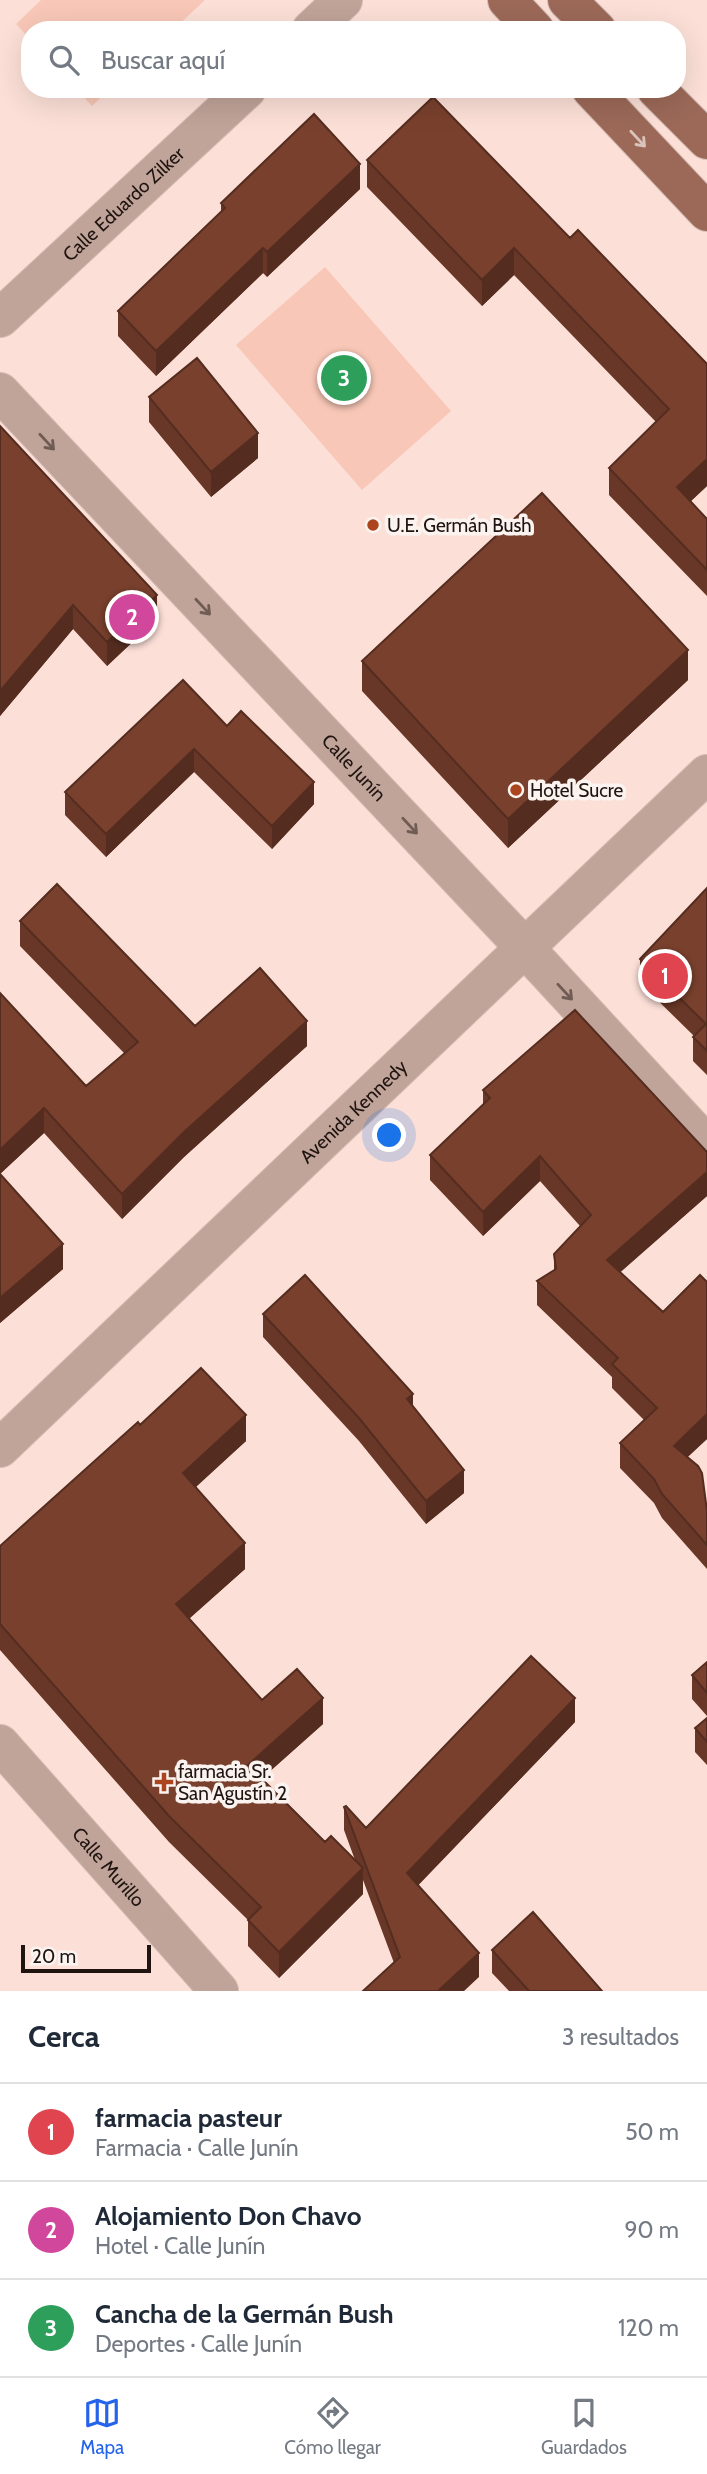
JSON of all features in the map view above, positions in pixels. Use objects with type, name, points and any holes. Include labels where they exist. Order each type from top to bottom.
[{"type":"main road","points":[[507,0],[527,21]]},
{"type":"main road","points":[[567,0],[588,21]]},
{"type":"main road","points":[[599,98],[707,212]]},
{"type":"main road","points":[[665,98],[707,140]]},
{"type":"street","points":[[321,21],[343,0]]},
{"type":"street","name":"Calle Eduardo Zilker","points":[[0,318],[237,98]]},
{"type":"street","name":"Calle Junín","points":[[0,392],[526,949],[707,1145]]},
{"type":"street","name":"Avenida Kennedy","points":[[0,1448],[707,774]]},
{"type":"street","name":"Calle Murillo","points":[[0,1744],[219,1991]]},
{"type":"shaded area","points":[[41,0],[205,0],[183,21],[21,21],[21,29],[16,24]]},
{"type":"shaded area","points":[[84,98],[100,98],[92,106]]},
{"type":"shaded area","points":[[325,267],[451,411],[362,490],[236,345]]},
{"type":"building","points":[[434,98],[570,238],[578,230],[707,364],[707,459],[677,487],[707,519],[707,570],[609,468],[669,409],[514,248],[482,280],[367,160]]},
{"type":"building","points":[[314,114],[360,164],[267,252],[263,248],[156,351],[118,311],[225,208],[221,203]]},
{"type":"building","points":[[197,358],[258,433],[211,472],[149,397]]},
{"type":"building","points":[[0,426],[157,595],[107,642],[73,605],[0,691]]},
{"type":"building","points":[[542,493],[688,650],[508,819],[362,661]]},
{"type":"building","points":[[183,680],[227,726],[241,711],[314,782],[272,826],[194,749],[106,834],[65,792]]},
{"type":"building","points":[[57,884],[195,1026],[260,968],[307,1021],[184,1132],[122,1194],[44,1108],[0,1150],[0,993],[86,1086],[138,1042],[20,921]]},
{"type":"building","points":[[707,888],[707,1051],[693,1037],[706,1024],[640,959]]},
{"type":"building","points":[[575,1010],[707,1152],[707,1172],[607,1260],[663,1312],[700,1275],[707,1282],[707,1414],[674,1446],[698,1466],[702,1473],[707,1511],[707,1545],[662,1494],[654,1479],[620,1443],[657,1408],[612,1364],[618,1358],[537,1281],[556,1269],[554,1254],[591,1215],[540,1156],[483,1212],[430,1155],[490,1098],[483,1090]]},
{"type":"building","points":[[0,1174],[63,1244],[0,1298]]},
{"type":"building","points":[[305,1275],[413,1394],[407,1399],[464,1470],[426,1501],[359,1418],[263,1314]]},
{"type":"building","points":[[201,1368],[246,1415],[183,1473],[245,1543],[176,1604],[262,1700],[297,1669],[323,1698],[248,1765],[325,1842],[331,1836],[363,1868],[279,1952],[248,1920],[261,1907],[169,1816],[0,1624],[0,1546],[138,1422],[140,1425]]},
{"type":"building","points":[[531,1656],[575,1698],[407,1873],[479,1953],[438,1991],[363,1991],[400,1957],[344,1807],[346,1806],[366,1828]]},
{"type":"building","points":[[707,1662],[707,1693],[692,1675]]},
{"type":"building","points":[[707,1718],[707,1742],[695,1728]]},
{"type":"building","points":[[533,1912],[602,1991],[529,1991],[492,1950]]},
{"type":"place","name":"Cancha de la Germán Bush","points":[[344,378]]},
{"type":"place","name":"U.E. Germán Bush","points":[[373,525]]},
{"type":"place","name":"Alojamiento Don Chavo","points":[[132,617]]},
{"type":"place","name":"Hotel Sucre","points":[[516,790]]},
{"type":"place","name":"farmacia pasteur","points":[[665,976]]},
{"type":"place","name":"farmacia Sr. San Agustín 2","points":[[164,1782]]}]
